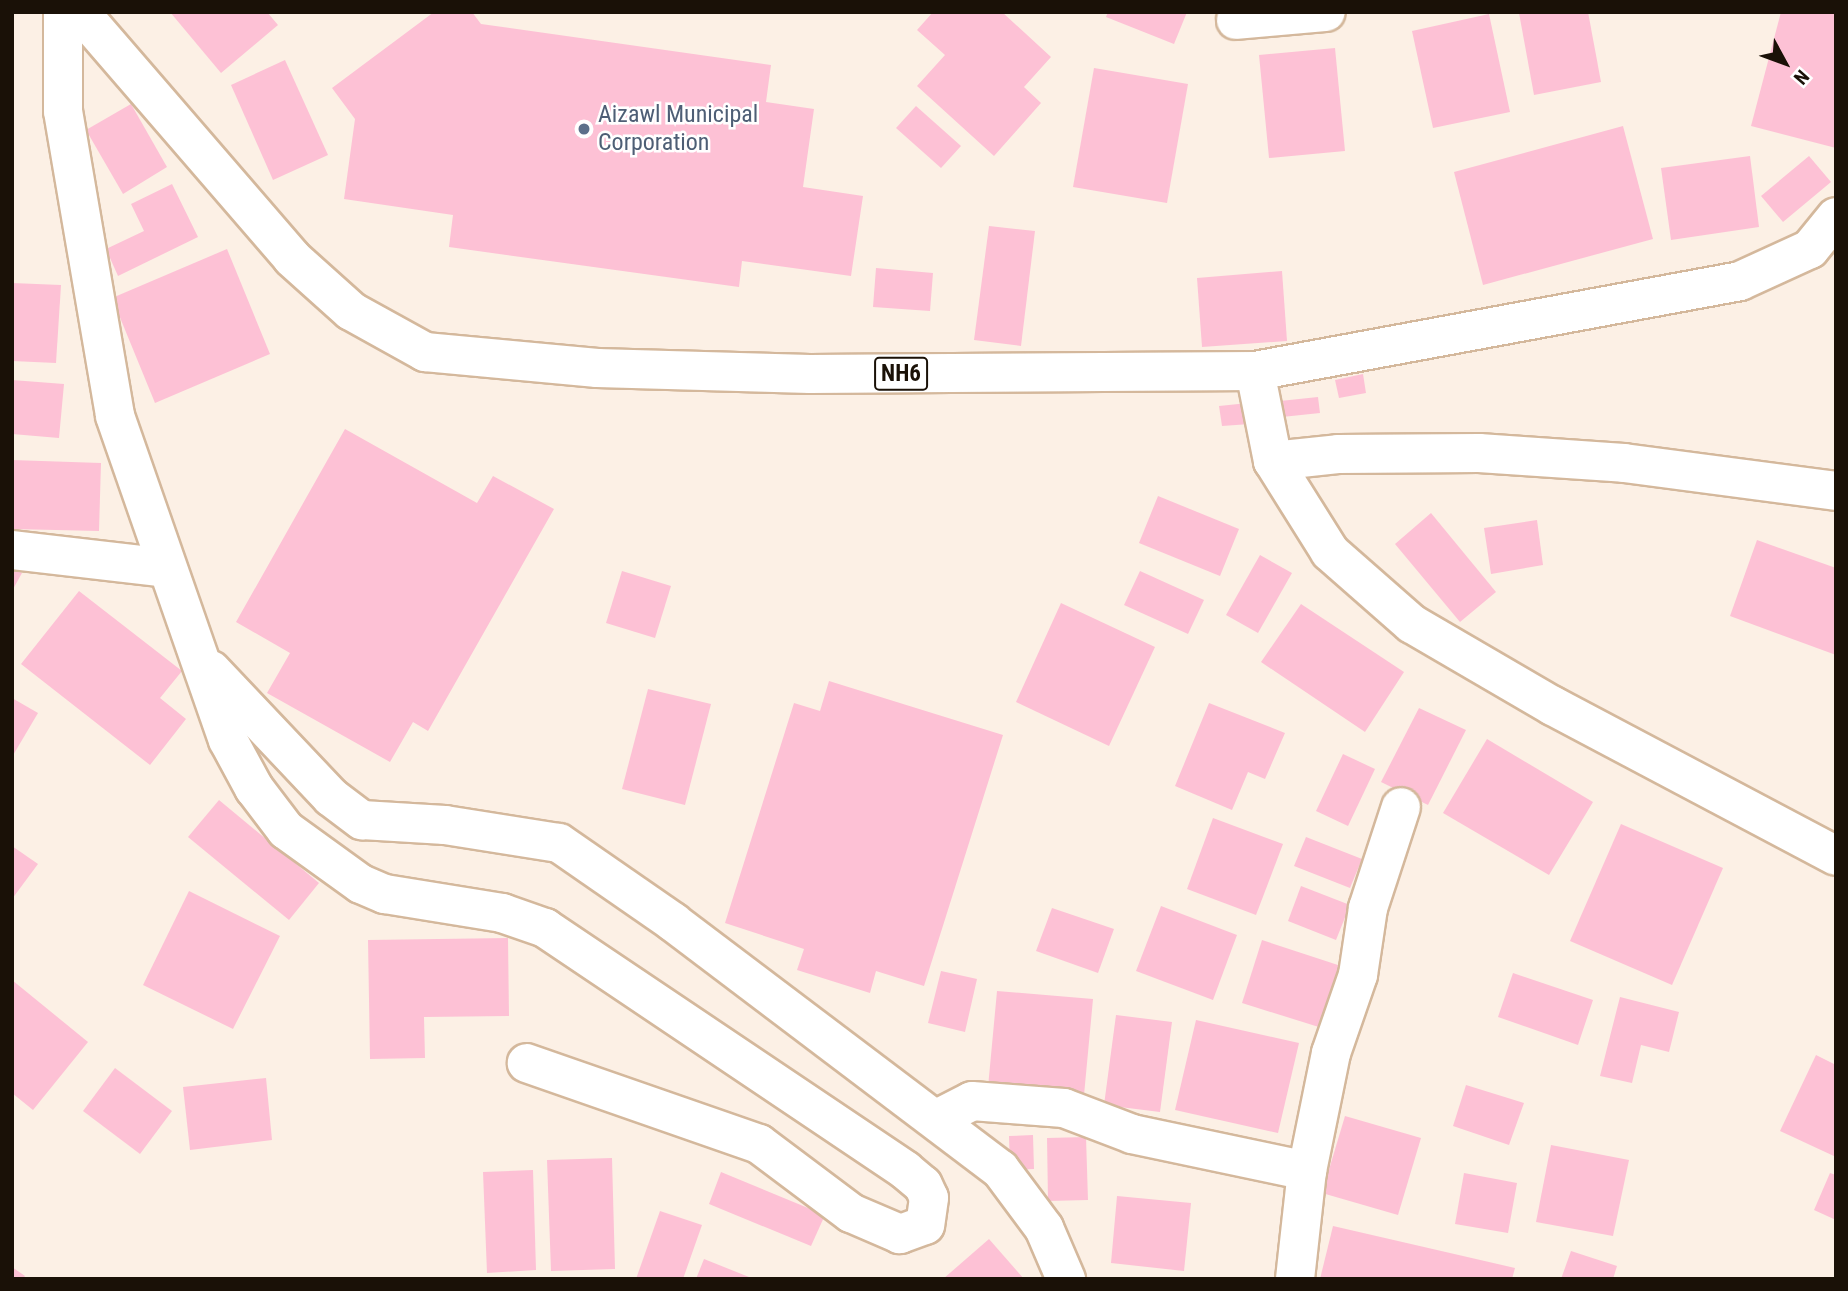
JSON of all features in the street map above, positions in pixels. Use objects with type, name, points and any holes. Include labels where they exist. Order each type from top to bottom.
[{"type":"main road","points":[[63,12],[63,111],[115,416],[228,740],[254,789],[286,830],[317,855],[361,884],[385,894],[502,913],[545,928],[905,1170],[923,1185],[929,1198],[926,1225],[900,1234],[851,1213],[759,1144],[527,1063]]},
{"type":"main road","name":"NH6","points":[[80,12],[292,258],[351,311],[425,352],[597,368],[810,374],[1255,371],[1740,281],[1810,249],[1836,217]]},
{"type":"main road","points":[[1236,19],[1326,12]]},
{"type":"main road","points":[[1255,371],[1273,461],[1330,552],[1412,624],[1553,706],[1836,856]]},
{"type":"main road","points":[[1273,461],[1338,454],[1479,453],[1623,463],[1836,491]]},
{"type":"main road","points":[[12,550],[167,568]]},
{"type":"main road","points":[[200,658],[314,780],[362,820],[444,825],[559,843],[673,922],[1000,1169],[1044,1228],[1066,1279]]},
{"type":"main road","points":[[1295,1279],[1307,1171],[1331,1053],[1358,975],[1368,908],[1401,807]]},
{"type":"main road","points":[[937,1119],[972,1101],[1064,1108],[1132,1134],[1307,1171]]},
{"type":"building","points":[[170,12],[267,12],[278,25],[221,73]]},
{"type":"building","points":[[434,12],[472,12],[481,24],[771,65],[766,102],[814,109],[803,187],[863,196],[851,276],[742,261],[739,287],[449,247],[453,215],[344,199],[355,119],[332,88]]},
{"type":"building","points":[[933,12],[1002,12],[1051,57],[1024,87],[1041,103],[994,156],[917,86],[945,55],[917,30]]},
{"type":"building","points":[[1108,12],[1187,12],[1174,44],[1106,17]]},
{"type":"building","points":[[1588,12],[1601,82],[1534,95],[1519,13]]},
{"type":"building","points":[[1781,12],[1836,12],[1836,148],[1751,126]]},
{"type":"building","points":[[1489,14],[1510,112],[1433,128],[1412,31]]},
{"type":"building","points":[[1335,48],[1345,151],[1269,158],[1259,55]]},
{"type":"building","points":[[285,60],[328,155],[273,180],[231,85]]},
{"type":"building","points":[[1094,68],[1188,84],[1167,203],[1073,187]]},
{"type":"building","points":[[131,104],[167,167],[123,194],[86,130]]},
{"type":"building","points":[[916,106],[961,146],[941,168],[896,128]]},
{"type":"building","points":[[1623,126],[1653,239],[1483,285],[1454,172]]},
{"type":"building","points":[[1750,156],[1759,227],[1671,240],[1661,168]]},
{"type":"building","points":[[1809,156],[1831,182],[1783,222],[1761,196]]},
{"type":"building","points":[[172,184],[198,237],[118,276],[106,249],[144,231],[131,204]]},
{"type":"building","points":[[989,226],[1035,231],[1021,346],[974,340]]},
{"type":"building","points":[[227,249],[270,354],[155,403],[112,298]]},
{"type":"building","points":[[876,268],[933,273],[930,311],[873,307]]},
{"type":"building","points":[[1282,271],[1287,341],[1202,347],[1197,278]]},
{"type":"building","points":[[12,283],[61,285],[56,363],[12,361]]},
{"type":"building","points":[[1363,374],[1366,393],[1339,398],[1335,380]]},
{"type":"building","points":[[12,380],[64,384],[59,438],[12,434]]},
{"type":"building","points":[[1318,397],[1320,413],[1282,417],[1280,401]]},
{"type":"building","points":[[1248,403],[1250,424],[1222,426],[1219,406]]},
{"type":"building","points":[[345,429],[477,503],[493,476],[554,509],[428,731],[413,722],[390,762],[267,693],[290,653],[236,622]]},
{"type":"building","points":[[12,460],[101,463],[99,531],[12,529]]},
{"type":"building","points":[[1158,496],[1239,529],[1220,576],[1139,543]]},
{"type":"building","points":[[1431,513],[1496,592],[1460,622],[1395,544]]},
{"type":"building","points":[[1537,520],[1543,565],[1491,574],[1484,528]]},
{"type":"building","points":[[1757,540],[1836,568],[1836,655],[1730,616]]},
{"type":"building","points":[[1260,555],[1292,573],[1258,633],[1226,615]]},
{"type":"building","points":[[12,568],[22,573],[12,591]]},
{"type":"building","points":[[622,571],[671,586],[655,638],[606,623]]},
{"type":"building","points":[[1140,571],[1204,600],[1188,634],[1124,605]]},
{"type":"building","points":[[79,591],[182,671],[160,698],[186,719],[150,765],[21,664]]},
{"type":"building","points":[[1061,603],[1155,647],[1109,746],[1016,702]]},
{"type":"building","points":[[1301,604],[1404,672],[1365,732],[1261,662]]},
{"type":"building","points":[[829,681],[1003,735],[924,986],[876,971],[870,993],[797,970],[804,949],[725,923],[794,703],[820,711]]},
{"type":"building","points":[[648,689],[711,704],[685,805],[622,789]]},
{"type":"building","points":[[12,698],[38,713],[12,757]]},
{"type":"building","points":[[1209,703],[1285,733],[1265,779],[1248,772],[1232,810],[1175,786]]},
{"type":"building","points":[[1419,708],[1466,730],[1428,805],[1381,782]]},
{"type":"building","points":[[1487,739],[1593,802],[1549,875],[1443,813]]},
{"type":"building","points":[[1343,754],[1375,769],[1348,826],[1316,811]]},
{"type":"building","points":[[219,800],[319,883],[289,920],[188,837]]},
{"type":"building","points":[[1213,818],[1283,844],[1256,915],[1187,889]]},
{"type":"building","points":[[1621,824],[1723,868],[1672,985],[1570,941]]},
{"type":"building","points":[[1306,837],[1362,859],[1350,888],[1294,866]]},
{"type":"building","points":[[12,846],[38,864],[12,899]]},
{"type":"building","points":[[1301,886],[1350,905],[1336,940],[1288,921]]},
{"type":"building","points":[[189,891],[280,936],[233,1029],[143,985]]},
{"type":"building","points":[[1161,906],[1237,935],[1213,1000],[1136,971]]},
{"type":"building","points":[[1052,908],[1114,929],[1098,973],[1036,951]]},
{"type":"building","points":[[508,938],[509,1016],[424,1017],[425,1058],[370,1059],[368,940]]},
{"type":"building","points":[[1262,940],[1341,966],[1322,1028],[1242,1003]]},
{"type":"building","points":[[941,971],[977,979],[965,1032],[928,1023]]},
{"type":"building","points":[[1513,973],[1593,1000],[1578,1045],[1498,1017]]},
{"type":"building","points":[[12,980],[88,1042],[33,1110],[12,1093]]},
{"type":"building","points":[[997,991],[1093,999],[1084,1095],[988,1087]]},
{"type":"building","points":[[1620,997],[1679,1012],[1669,1052],[1641,1045],[1632,1083],[1600,1076]]},
{"type":"building","points":[[1116,1015],[1172,1022],[1160,1112],[1104,1105]]},
{"type":"building","points":[[1196,1020],[1299,1043],[1278,1133],[1175,1110]]},
{"type":"building","points":[[1816,1055],[1836,1065],[1836,1157],[1780,1131]]},
{"type":"building","points":[[115,1068],[172,1111],[140,1154],[83,1111]]},
{"type":"building","points":[[266,1078],[272,1140],[190,1150],[183,1087]]},
{"type":"building","points":[[1466,1085],[1524,1103],[1509,1145],[1453,1126]]},
{"type":"building","points":[[1345,1116],[1421,1138],[1398,1215],[1322,1193]]},
{"type":"building","points":[[1033,1135],[1034,1169],[1010,1170],[1009,1136]]},
{"type":"building","points":[[1086,1137],[1088,1200],[1048,1201],[1047,1138]]},
{"type":"building","points":[[1551,1145],[1629,1160],[1613,1236],[1536,1222]]},
{"type":"building","points":[[612,1158],[615,1269],[551,1271],[547,1160]]},
{"type":"building","points":[[533,1170],[536,1270],[487,1273],[483,1172]]},
{"type":"building","points":[[721,1172],[825,1215],[811,1246],[709,1204]]},
{"type":"building","points":[[1464,1173],[1517,1183],[1508,1233],[1455,1224]]},
{"type":"building","points":[[1830,1173],[1836,1175],[1836,1220],[1814,1210]]},
{"type":"building","points":[[1117,1196],[1191,1203],[1184,1271],[1111,1263]]},
{"type":"building","points":[[660,1211],[702,1225],[683,1279],[636,1279]]},
{"type":"building","points":[[1333,1226],[1515,1268],[1512,1279],[1320,1279]]},
{"type":"building","points":[[989,1239],[1024,1279],[943,1279]]},
{"type":"building","points":[[1571,1251],[1617,1266],[1613,1279],[1561,1279]]},
{"type":"building","points":[[704,1259],[754,1279],[696,1279]]},
{"type":"building","points":[[12,1267],[25,1276],[23,1279],[12,1279]]},
{"type":"place","name":"Aizawl Municipal Corporation","points":[[584,129]]}]
